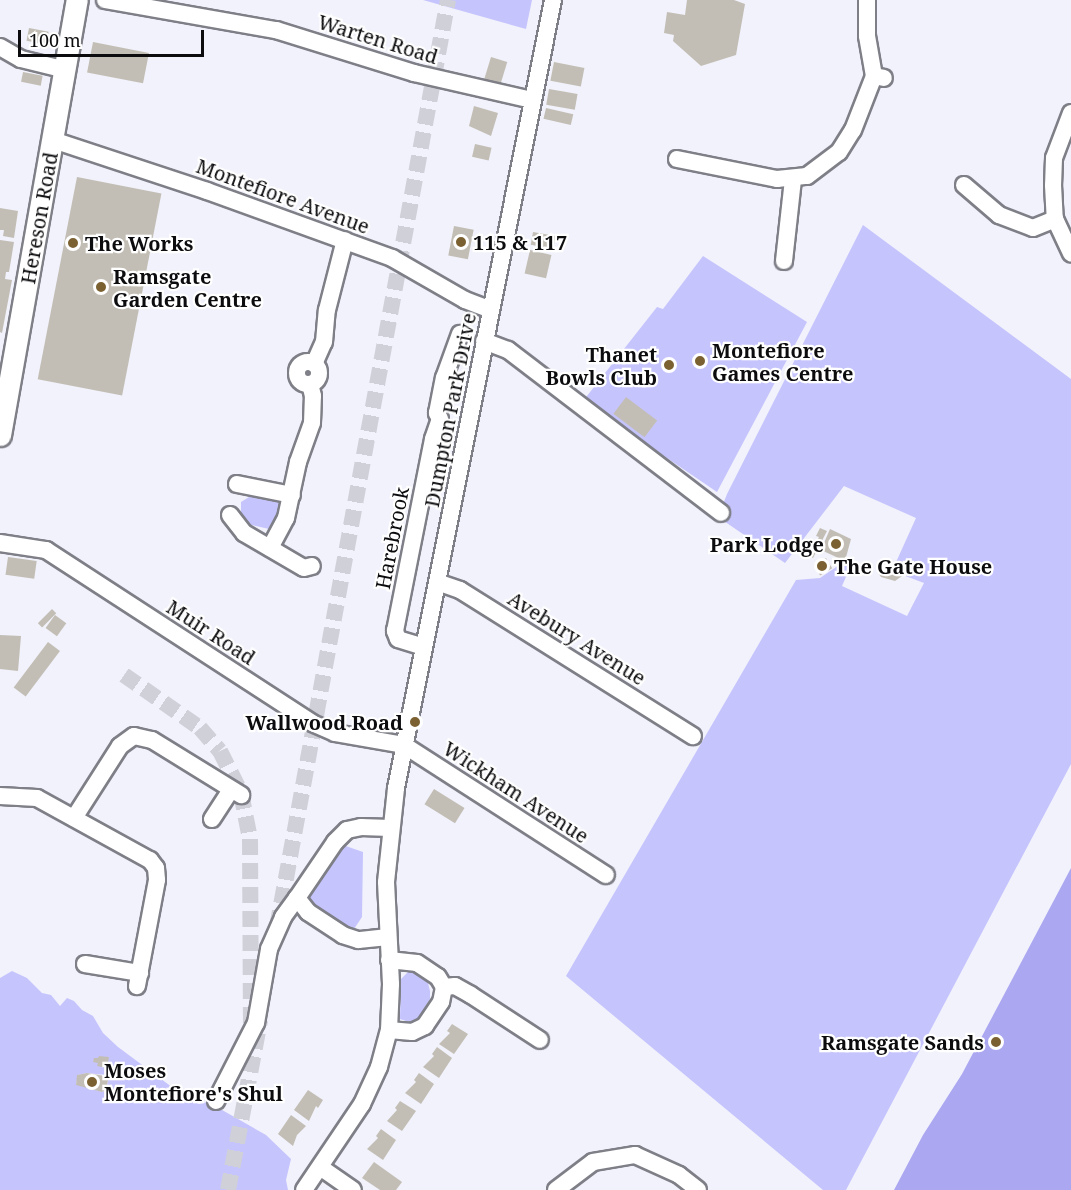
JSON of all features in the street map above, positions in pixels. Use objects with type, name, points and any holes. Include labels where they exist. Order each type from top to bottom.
[{"type":"main road","name":"Hereson Road","points":[[0,435],[79,0]]},
{"type":"street","name":"Warten Road","points":[[105,0],[276,30],[414,73],[532,100]]},
{"type":"street","name":"Dumpton Park Drive","points":[[304,1190],[362,1104],[379,1067],[389,1030],[392,1003],[386,882],[390,828],[404,745],[553,0]]},
{"type":"street","points":[[677,159],[777,179],[793,179],[807,176],[839,152],[853,130],[879,77],[867,36],[867,0]]},
{"type":"street","points":[[0,47],[21,59],[66,70]]},
{"type":"street","points":[[1071,113],[1054,158],[1055,219],[1071,253]]},
{"type":"street","name":"Montefiore Avenue","points":[[53,140],[345,240],[404,263],[465,300],[491,310]]},
{"type":"street","points":[[784,261],[793,179]]},
{"type":"street","points":[[964,185],[999,215],[1022,224],[1033,228],[1055,219]]},
{"type":"street","points":[[270,548],[286,518],[298,462],[312,423],[313,396],[310,384],[300,380],[298,369],[303,364],[314,364],[324,342],[327,310],[332,298],[336,267],[345,240]]},
{"type":"street","name":"Harebrook","points":[[424,647],[398,639],[395,631],[433,439],[440,419],[437,413],[444,378],[460,334]]},
{"type":"street","points":[[484,341],[508,350],[721,513]]},
{"type":"street","points":[[440,419],[468,427]]},
{"type":"street","points":[[237,484],[292,495]]},
{"type":"street","points":[[230,515],[244,533],[304,568],[312,566]]},
{"type":"street","name":"Muir Road","points":[[0,543],[46,550],[312,723],[335,733],[404,745]]},
{"type":"street","name":"Avebury Avenue","points":[[437,582],[460,590],[693,736]]},
{"type":"street","points":[[74,818],[120,746],[135,736],[152,740],[236,792],[212,819]]},
{"type":"street","name":"Wickham Avenue","points":[[404,745],[606,874]]},
{"type":"street","points":[[0,796],[37,798],[150,860],[156,868],[157,880],[139,979],[85,964]]},
{"type":"street","points":[[216,1101],[256,1023],[269,949],[283,917],[335,842],[347,830],[361,827],[390,828]]},
{"type":"street","points":[[297,898],[308,912],[343,935],[358,940],[388,937]]},
{"type":"street","points":[[389,960],[417,963],[438,977],[444,987],[441,1002],[425,1026],[412,1032],[389,1030]]},
{"type":"street","points":[[444,987],[455,986],[540,1040]]},
{"type":"street","points":[[556,1190],[593,1162],[635,1155],[679,1175],[698,1190]]},
{"type":"street","points":[[320,1167],[353,1190]]},
{"type":"shaded area","points":[[423,0],[532,0],[526,29]]},
{"type":"shaded area","points":[[863,225],[1071,379],[1071,764],[846,1190],[823,1190],[566,976],[796,580],[820,578],[845,561],[852,563],[842,586],[907,616],[924,583],[892,571],[916,518],[844,486],[785,563],[718,517],[727,494]]},
{"type":"shaded area","name":"Montefiore Games Centre","points":[[703,256],[807,322],[717,492],[583,401],[657,307],[663,309]]},
{"type":"shaded area","points":[[254,494],[282,500],[276,525],[269,529],[248,524],[241,517],[241,502]]},
{"type":"shaded area","points":[[340,844],[363,852],[362,917],[352,932],[311,904],[308,895]]},
{"type":"shaded area","points":[[1071,868],[1071,1190],[894,1190],[923,1135],[962,1074]]},
{"type":"shaded area","points":[[410,970],[420,974],[428,983],[430,991],[430,999],[415,1024],[400,1019],[401,979]]},
{"type":"shaded area","points":[[12,971],[27,978],[42,993],[51,995],[60,1006],[67,998],[74,1001],[82,1010],[93,1016],[103,1033],[118,1047],[188,1099],[199,1104],[208,1102],[266,1135],[291,1159],[286,1180],[288,1190],[0,1190],[0,978]],"holes":[[[87,1073],[105,1075],[108,1080],[106,1090],[102,1092],[76,1084],[78,1075]]]},
{"type":"building","points":[[687,0],[734,0],[745,4],[736,55],[701,66],[673,41],[674,35],[664,33],[667,12],[685,15]]},
{"type":"building","points":[[29,28],[49,32],[46,45],[27,41]]},
{"type":"building","points":[[93,42],[149,53],[143,83],[87,72]]},
{"type":"building","points":[[491,57],[507,62],[500,85],[484,80]]},
{"type":"building","points":[[554,62],[584,68],[581,87],[550,81]]},
{"type":"building","points":[[23,72],[43,76],[41,86],[21,82]]},
{"type":"building","points":[[549,89],[578,94],[575,110],[546,105]]},
{"type":"building","points":[[474,106],[498,113],[491,136],[469,126]]},
{"type":"building","points":[[546,108],[573,114],[571,125],[544,119]]},
{"type":"building","points":[[475,144],[492,148],[489,160],[472,157]]},
{"type":"building","name":"Ramsgate Garden Centre","points":[[77,177],[161,193],[122,396],[38,379]]},
{"type":"building","points":[[0,208],[18,211],[14,238],[3,236],[4,230],[0,230]]},
{"type":"building","name":"115 & 117","points":[[454,226],[474,230],[468,259],[448,255]]},
{"type":"building","points":[[533,232],[556,236],[553,249],[531,245]]},
{"type":"building","points":[[0,240],[14,242],[9,272],[6,272],[5,279],[12,280],[2,333],[0,332]]},
{"type":"building","points":[[530,250],[551,255],[546,278],[525,273]]},
{"type":"building","points":[[626,397],[657,420],[645,437],[613,414]]},
{"type":"building","points":[[820,528],[827,531],[813,558],[808,555],[819,537],[816,536]]},
{"type":"building","name":"Park Lodge","points":[[830,529],[851,539],[845,561],[821,550]]},
{"type":"building","points":[[8,557],[37,561],[34,579],[5,575]]},
{"type":"building","name":"The Gate House","points":[[826,558],[832,568],[820,575],[814,565]]},
{"type":"building","points":[[878,565],[902,576],[895,581],[881,577],[877,571]]},
{"type":"building","points":[[52,609],[56,613],[42,627],[38,623]]},
{"type":"building","points":[[55,615],[66,623],[57,636],[46,628]]},
{"type":"building","points":[[0,635],[21,636],[18,671],[0,669]]},
{"type":"building","points":[[48,642],[60,651],[26,697],[14,688]]},
{"type":"building","points":[[434,789],[465,808],[455,823],[424,804]]},
{"type":"building","points":[[452,1024],[468,1034],[454,1054],[439,1044],[450,1033],[447,1031]]},
{"type":"building","points":[[437,1047],[452,1058],[439,1078],[423,1067],[434,1056],[432,1054]]},
{"type":"building","points":[[109,1057],[107,1068],[97,1066],[98,1063],[93,1062],[94,1058]]},
{"type":"building","name":"Moses Montefiore's Shul","points":[[87,1073],[105,1076],[108,1080],[106,1090],[102,1092],[76,1085],[77,1075]]},
{"type":"building","points":[[419,1073],[434,1084],[421,1104],[405,1093],[416,1082],[414,1080]]},
{"type":"building","points":[[308,1090],[323,1100],[318,1108],[316,1106],[309,1121],[294,1110]]},
{"type":"building","points":[[400,1101],[416,1111],[402,1131],[387,1121],[397,1110],[395,1108]]},
{"type":"building","points":[[291,1115],[306,1126],[297,1135],[293,1146],[278,1134]]},
{"type":"building","points":[[381,1129],[396,1140],[383,1160],[367,1149],[378,1138],[376,1136]]},
{"type":"building","points":[[374,1162],[402,1182],[396,1190],[380,1190],[362,1178]]},
{"type":"tunnel","points":[[277,927],[448,0]]},
{"type":"tunnel","points":[[124,675],[200,728],[220,751],[241,793],[250,839],[251,1025]]},
{"type":"tunnel","points":[[228,1190],[260,1020]]},
{"type":"place","name":"115 & 117","points":[[461,242]]},
{"type":"place","name":"The Works","points":[[73,243]]},
{"type":"place","name":"Ramsgate Garden Centre","points":[[101,287]]},
{"type":"place","name":"Montefiore Games Centre","points":[[700,361]]},
{"type":"place","name":"Thanet Bowls Club","points":[[669,365]]},
{"type":"place","name":"Park Lodge","points":[[836,544]]},
{"type":"place","name":"The Gate House","points":[[822,566]]},
{"type":"place","name":"Wallwood Road","points":[[415,722]]},
{"type":"place","name":"Ramsgate Sands","points":[[996,1042]]},
{"type":"place","name":"Moses Montefiore's Shul","points":[[92,1082]]}]
